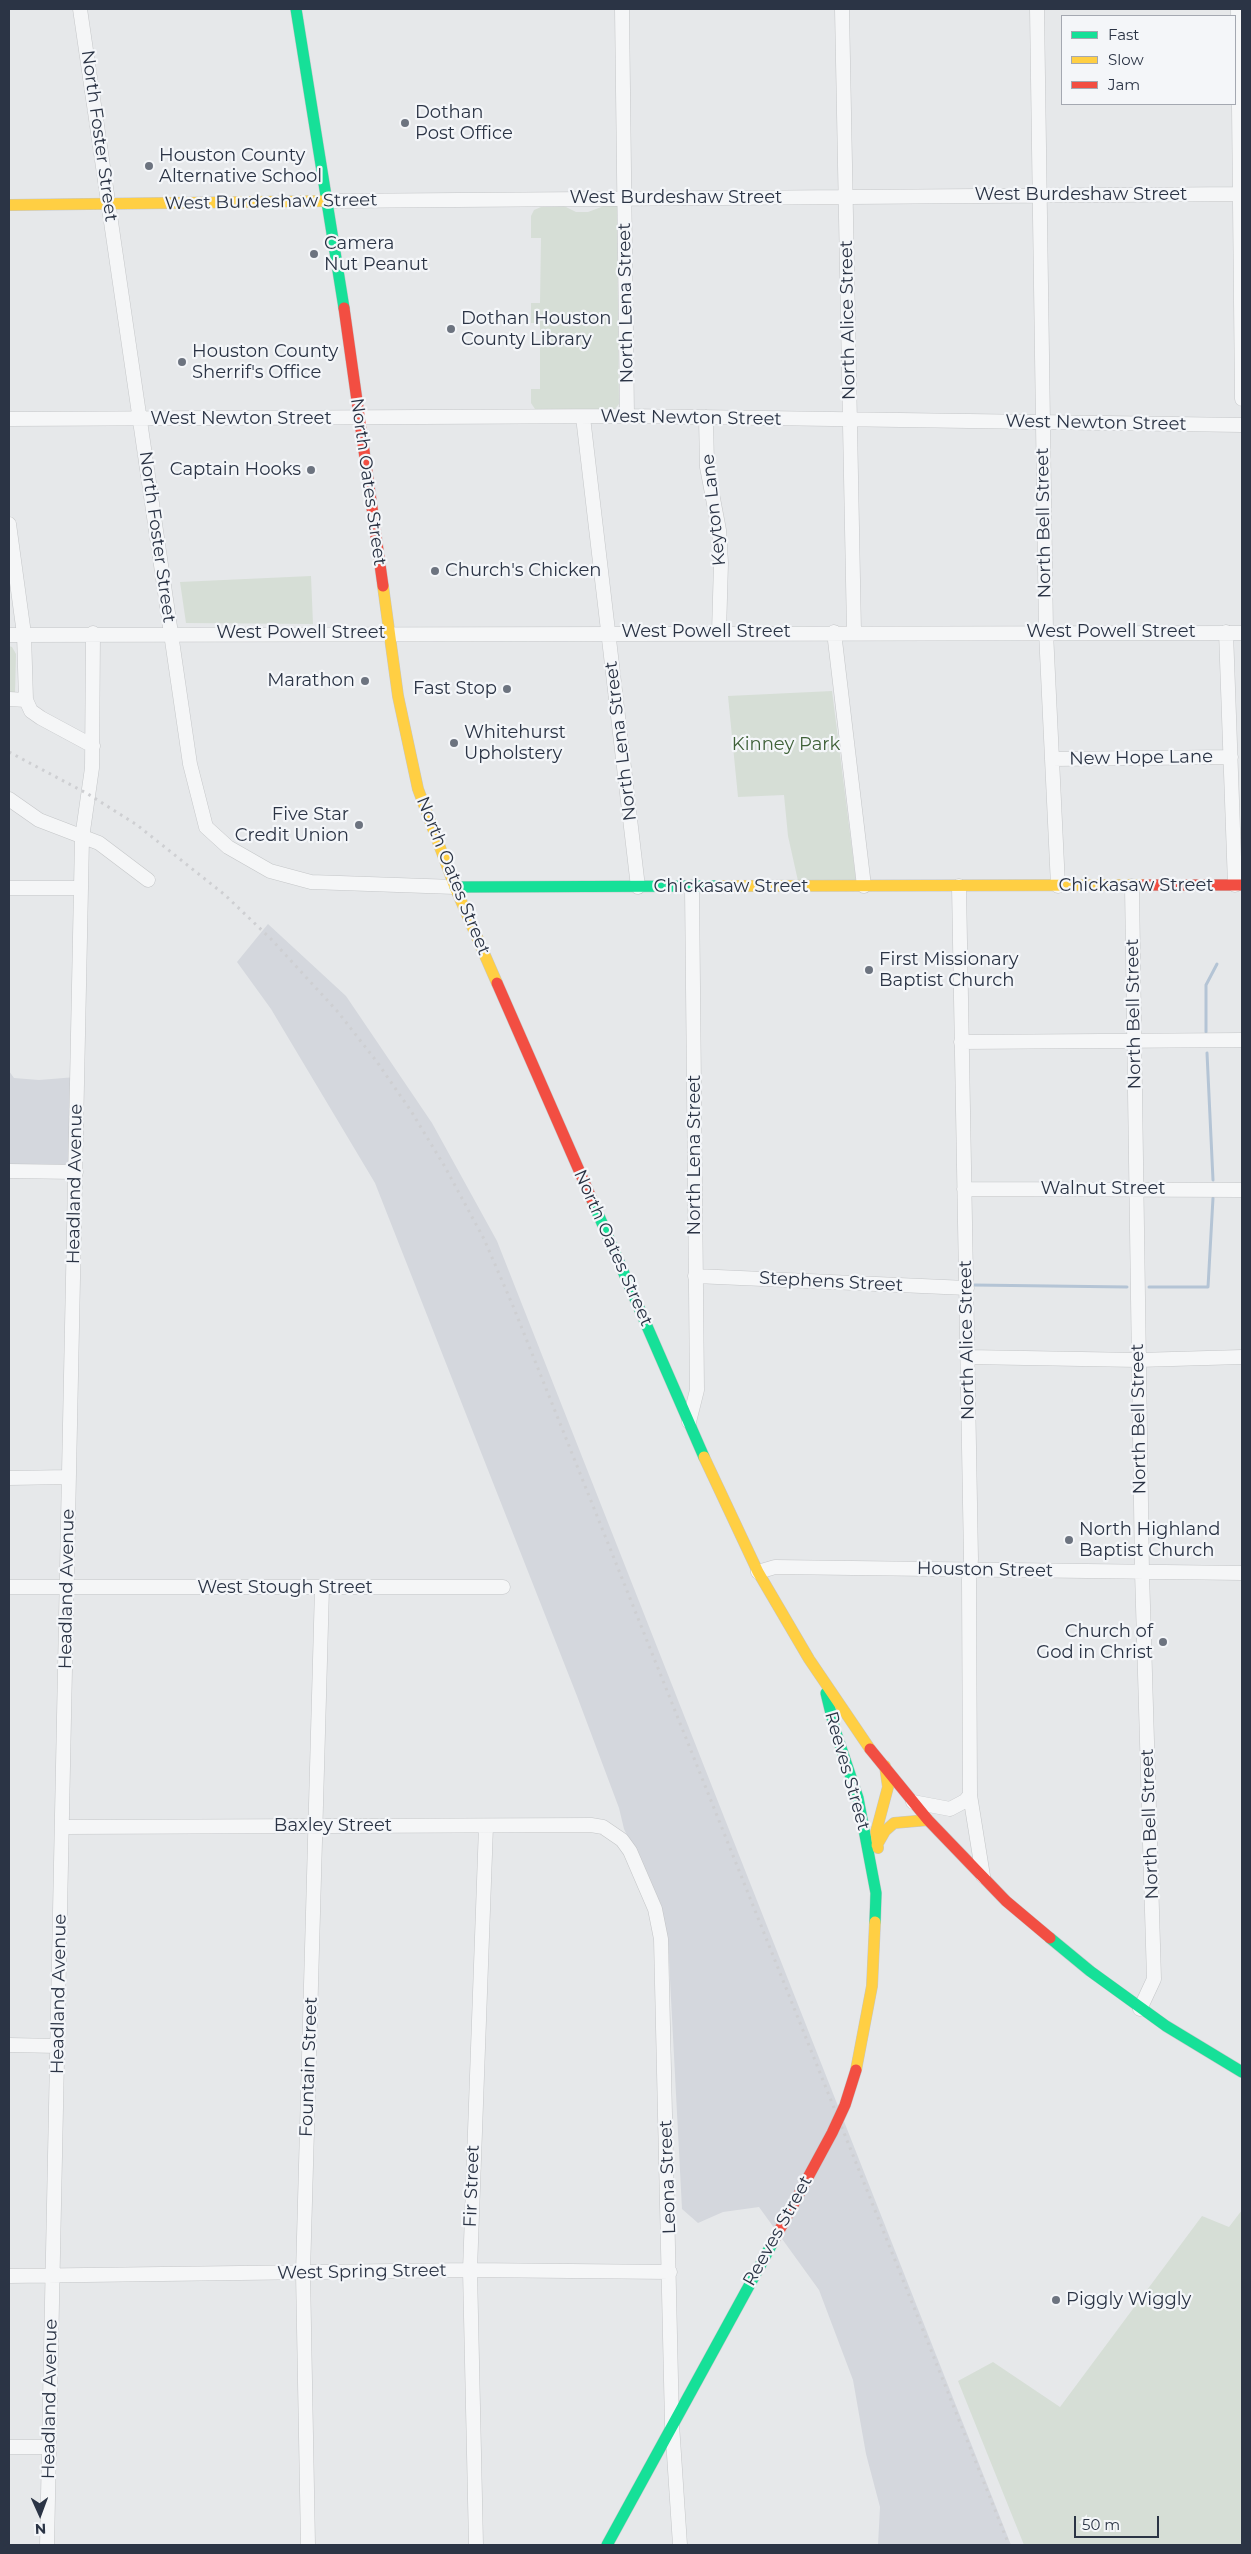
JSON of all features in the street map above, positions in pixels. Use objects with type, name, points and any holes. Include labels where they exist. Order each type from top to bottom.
[{"type":"main road","name":"North Oates Street","points":[[296,9],[327,201],[389,633],[411,763],[428,818],[455,887],[689,1422],[758,1572],[822,1678]]},
{"type":"main road","name":"West Burdeshaw Street","points":[[9,204],[327,201]]},
{"type":"main road","name":"Chickasaw Street","points":[[455,887],[1239,885]]},
{"type":"main road","points":[[822,1678],[884,1766],[928,1820],[983,1877],[1039,1930],[1140,2009],[1242,2072]]},
{"type":"main road","name":"Reeves Street","points":[[822,1678],[865,1824],[872,1878],[876,1893]]},
{"type":"main road","name":"Reeves Street","points":[[607,2545],[832,2133],[845,2105],[856,2070],[872,1986],[876,1893],[881,1877],[876,1832],[888,1787],[884,1766]]},
{"type":"main road","points":[[865,1824],[871,1799],[876,1792],[888,1787],[898,1786],[903,1789]]},
{"type":"main road","points":[[877,1845],[885,1830],[894,1823],[928,1820]]},
{"type":"street","name":"North Foster Street","points":[[80,9],[170,632],[195,790],[206,827],[228,847]]},
{"type":"street","name":"North Lena Street","points":[[622,9],[627,416]]},
{"type":"street","name":"North Alice Street","points":[[842,9],[854,632]]},
{"type":"street","name":"North Bell Street","points":[[1037,9],[1046,632],[1058,886]]},
{"type":"street","points":[[1238,9],[1242,399]]},
{"type":"street","name":"West Burdeshaw Street","points":[[327,201],[1241,194]]},
{"type":"street","name":"North Lena Street","points":[[583,416],[638,887]]},
{"type":"street","name":"West Newton Street","points":[[9,419],[359,419],[627,416],[1242,425]]},
{"type":"street","name":"Keyton Lane","points":[[706,417],[709,482],[719,530],[721,563],[719,632]]},
{"type":"street","points":[[9,524],[24,634],[26,700],[31,711],[40,718],[93,746]]},
{"type":"street","name":"West Powell Street","points":[[9,634],[170,632],[1242,633]]},
{"type":"street","points":[[834,632],[864,886]]},
{"type":"street","points":[[1226,632],[1239,885]]},
{"type":"street","name":"Headland Avenue","points":[[47,2545],[76,1172],[80,888],[82,838],[93,746],[92,633]]},
{"type":"street","points":[[9,699],[26,700]]},
{"type":"street","name":"New Hope Lane","points":[[1052,759],[1231,757]]},
{"type":"street","points":[[9,800],[39,820],[107,849],[148,880]]},
{"type":"street","name":"Chickasaw Street","points":[[228,847],[270,871],[311,882],[455,887]]},
{"type":"street","name":"North Alice Street","points":[[959,886],[968,1357],[970,1795],[983,1877]]},
{"type":"street","name":"North Bell Street","points":[[1132,886],[1142,1572],[1154,1979],[1140,2009]]},
{"type":"street","name":"North Lena Street","points":[[689,1422],[697,1390],[692,887]]},
{"type":"street","points":[[9,888],[80,888]]},
{"type":"street","points":[[961,1042],[1242,1040]]},
{"type":"street","points":[[9,1171],[76,1172]]},
{"type":"street","name":"Walnut Street","points":[[964,1190],[1242,1190]]},
{"type":"street","name":"Stephens Street","points":[[695,1276],[967,1288]]},
{"type":"street","points":[[968,1357],[1138,1360],[1242,1356]]},
{"type":"street","points":[[9,1478],[69,1477]]},
{"type":"street","name":"Houston Street","points":[[758,1572],[775,1567],[1242,1573]]},
{"type":"street","name":"West Stough Street","points":[[9,1587],[503,1588]]},
{"type":"street","name":"Fountain Street","points":[[308,2545],[303,2273],[322,1588]]},
{"type":"street","points":[[913,1802],[950,1809],[965,1802],[970,1795]]},
{"type":"street","name":"Fir Street","points":[[476,2545],[470,2270],[486,1826]]},
{"type":"street","name":"Baxley Street","points":[[62,1827],[603,1827]]},
{"type":"street","name":"Leona Street","points":[[603,1827],[618,1836],[630,1851],[660,1924],[670,2272],[672,2424],[680,2545]]},
{"type":"street","points":[[9,2046],[58,2046]]},
{"type":"street","name":"West Spring Street","points":[[9,2276],[470,2270],[670,2272]]},
{"type":"street","points":[[9,2447],[50,2447]]},
{"type":"shaded area","points":[[268,924],[346,996],[432,1123],[497,1241],[1011,2545],[878,2545],[880,2507],[866,2454],[853,2380],[819,2290],[759,2207],[723,2212],[698,2223],[682,2209],[669,1960],[662,1909],[624,1829],[619,1808],[577,1696],[375,1183],[271,1009],[237,962]]},
{"type":"shaded area","points":[[9,1071],[14,1078],[39,1080],[76,1077],[76,1172],[9,1171]]},
{"type":"green space","points":[[617,205],[619,404],[614,410],[535,409],[531,403],[531,389],[540,389],[540,323],[531,323],[531,303],[540,303],[541,238],[531,238],[531,216],[534,210],[541,207],[564,206],[576,212],[588,212],[604,206]]},
{"type":"green space","points":[[311,576],[313,624],[186,623],[180,582]]},
{"type":"green space","points":[[9,646],[12,647],[16,654],[15,694],[9,693]]},
{"type":"green space","name":"Kinney Park","points":[[832,691],[856,881],[798,881],[788,836],[784,795],[738,797],[728,696]]},
{"type":"green space","points":[[1242,2210],[1242,2545],[1024,2545],[958,2381],[993,2362],[1060,2407],[1202,2216],[1229,2227]]},
{"type":"waterway","points":[[1206,1032],[1206,985],[1217,964]]},
{"type":"waterway","points":[[1207,1053],[1213,1180]]},
{"type":"waterway","points":[[1149,1287],[1208,1287],[1213,1198]]},
{"type":"waterway","points":[[973,1285],[1127,1287]]},
{"type":"railway","points":[[9,752],[88,794],[137,825],[225,895],[271,939],[338,1012],[377,1062],[411,1111],[445,1167],[484,1239],[513,1306],[1009,2545]]},
{"type":"traffic: fast","points":[[296,9],[344,308]]},
{"type":"traffic: fast","points":[[455,887],[720,886]]},
{"type":"traffic: fast","points":[[592,1200],[704,1457]]},
{"type":"traffic: fast","points":[[826,1693],[835,1730],[858,1798],[876,1893],[875,1922]]},
{"type":"traffic: fast","points":[[1050,1938],[1090,1971],[1166,2026],[1242,2072]]},
{"type":"traffic: fast","points":[[607,2545],[773,2242]]},
{"type":"traffic: slow","points":[[9,205],[327,201]]},
{"type":"traffic: slow","points":[[383,586],[398,696],[418,789],[455,887],[497,983]]},
{"type":"traffic: slow","points":[[720,886],[1142,885]]},
{"type":"traffic: slow","points":[[704,1457],[758,1572],[809,1659],[870,1749]]},
{"type":"traffic: slow","points":[[878,1848],[876,1832],[888,1787],[885,1766]]},
{"type":"traffic: slow","points":[[877,1845],[885,1831],[894,1823],[928,1820]]},
{"type":"traffic: slow","points":[[856,2070],[872,1986],[875,1922]]},
{"type":"traffic: jam","points":[[344,308],[383,586]]},
{"type":"traffic: jam","points":[[1142,885],[1242,885]]},
{"type":"traffic: jam","points":[[497,983],[592,1200]]},
{"type":"traffic: jam","points":[[870,1749],[928,1820],[1006,1901],[1050,1938]]},
{"type":"traffic: jam","points":[[773,2242],[832,2133],[845,2105],[856,2070]]},
{"type":"place","name":"Dothan Post Office","points":[[405,123]]},
{"type":"place","name":"Houston County Alternative School","points":[[149,166]]},
{"type":"place","name":"Camera Nut Peanut","points":[[314,254]]},
{"type":"place","name":"Dothan Houston County Library","points":[[451,329]]},
{"type":"place","name":"Houston County Sherrif's Office","points":[[182,362]]},
{"type":"place","name":"Captain Hooks","points":[[311,470]]},
{"type":"place","name":"Church's Chicken","points":[[435,571]]},
{"type":"place","name":"Marathon","points":[[365,681]]},
{"type":"place","name":"Fast Stop","points":[[507,689]]},
{"type":"place","name":"Whitehurst Upholstery","points":[[454,743]]},
{"type":"place","name":"Five Star Credit Union","points":[[359,825]]},
{"type":"place","name":"First Missionary Baptist Church","points":[[869,970]]},
{"type":"place","name":"North Highland Baptist Church","points":[[1069,1540]]},
{"type":"place","name":"Church of God in Christ","points":[[1163,1642]]},
{"type":"place","name":"Piggly Wiggly","points":[[1056,2300]]}]
